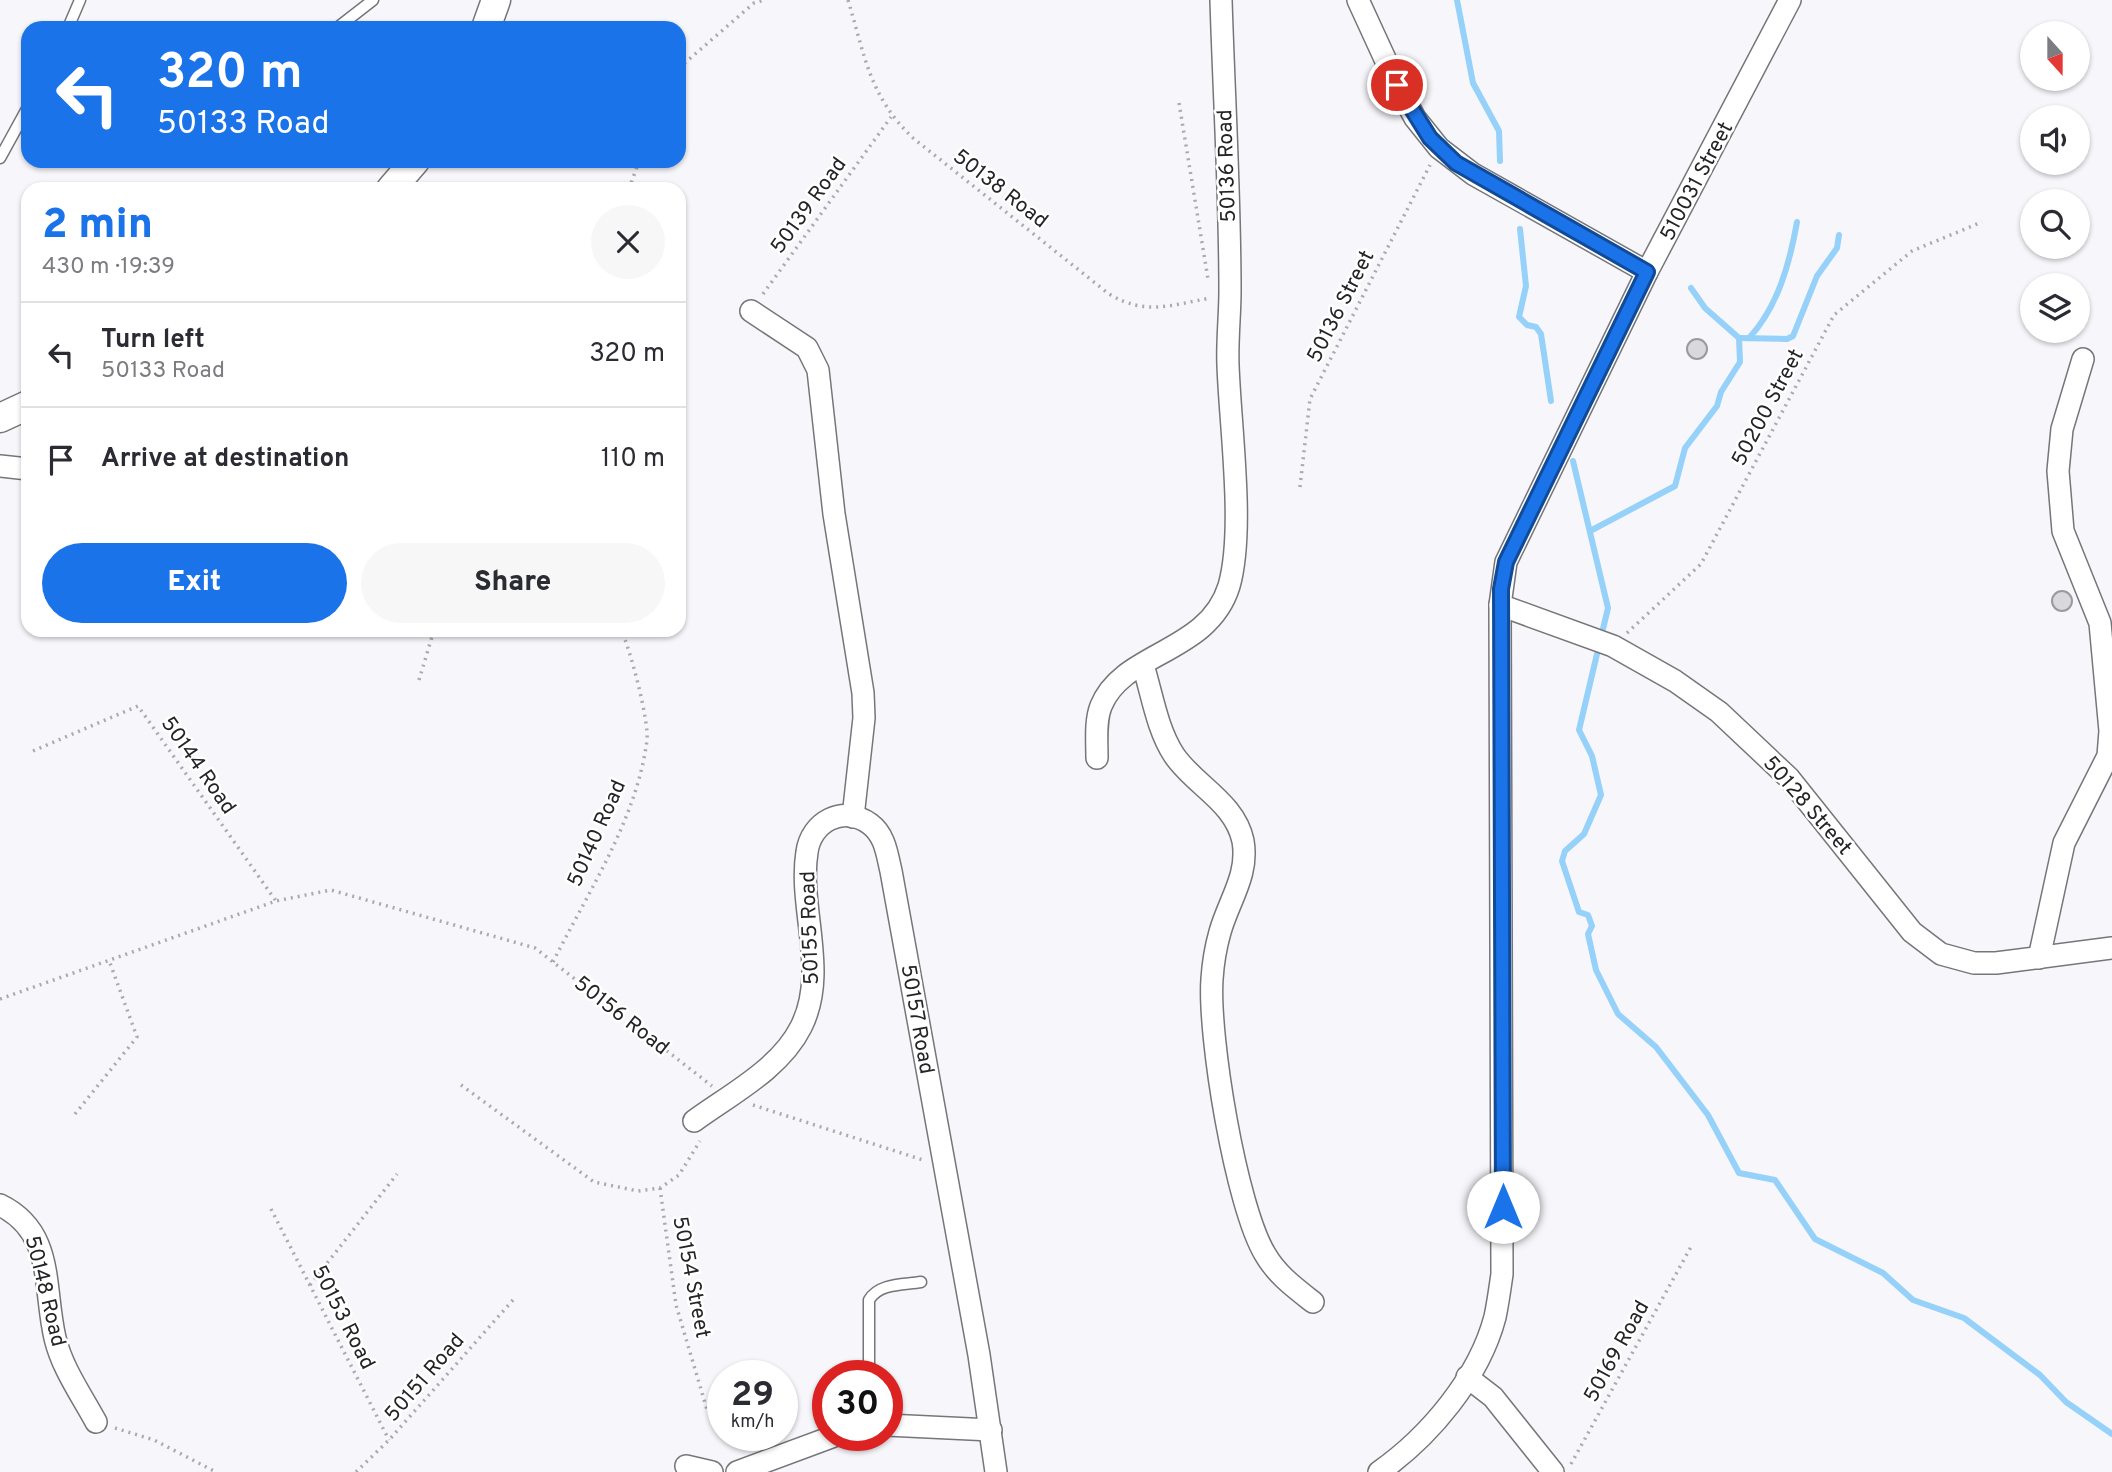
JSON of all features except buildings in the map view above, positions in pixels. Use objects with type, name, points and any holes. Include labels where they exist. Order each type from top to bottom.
[{"type":"street","points":[[488,21],[496,0]]},
{"type":"street","name":"50136 Road","points":[[1097,758],[1100,708],[1116,683],[1143,664],[1170,651],[1197,631],[1219,606],[1228,588],[1235,529],[1221,0]]},
{"type":"street","points":[[1358,0],[1415,118],[1439,148],[1473,174],[1647,272]]},
{"type":"street","name":"510031 Street","points":[[1379,1472],[1437,1420],[1467,1377],[1483,1350],[1495,1318],[1502,1274],[1500,605],[1506,562],[1647,272],[1790,0]]},
{"type":"street","points":[[397,182],[409,168]]},
{"type":"street","points":[[751,311],[807,348],[818,370],[834,514],[863,692],[864,718],[853,817]]},
{"type":"street","points":[[2039,958],[2064,843],[2108,756],[2109,731],[2100,623],[2063,531],[2058,471],[2062,429],[2083,359]]},
{"type":"street","points":[[0,418],[21,408]]},
{"type":"street","points":[[0,466],[21,469]]},
{"type":"street","name":"50128 Street","points":[[1500,605],[1613,646],[1675,681],[1719,712],[1789,778],[1926,946],[1941,954],[1974,962],[2039,958],[2112,948]]},
{"type":"street","points":[[1143,664],[1172,752],[1182,767],[1228,810],[1242,839],[1245,859],[1241,881],[1219,933],[1212,979],[1216,1038],[1226,1108],[1241,1189],[1256,1239],[1277,1272],[1314,1302]]},
{"type":"street","name":"50155 Road","points":[[701,1126],[727,1097],[778,1058],[801,1027],[810,998],[813,973],[807,873],[810,839],[818,827],[833,817],[853,817]]},
{"type":"street","name":"50157 Road","points":[[853,817],[864,819],[875,827],[883,840],[891,871],[944,1167]]},
{"type":"street","points":[[944,1167],[991,1430],[996,1472]]},
{"type":"street","name":"50148 Road","points":[[0,1205],[21,1216],[37,1238],[60,1352],[96,1422]]},
{"type":"street","points":[[1467,1377],[1493,1396],[1553,1472]]},
{"type":"street","points":[[903,1426],[991,1430]]},
{"type":"street","points":[[737,1472],[812,1444]]},
{"type":"street","points":[[686,1466],[712,1472]]},
{"type":"lane","points":[[71,21],[80,0]]},
{"type":"lane","points":[[346,21],[373,0]]},
{"type":"lane","points":[[0,158],[21,120]]},
{"type":"lane","points":[[869,1360],[869,1300],[874,1292],[882,1288],[921,1283]]},
{"type":"path","points":[[686,62],[754,3],[764,0]]},
{"type":"path","name":"50138 Road","points":[[848,0],[877,97],[891,117],[912,138],[1109,294],[1130,306],[1150,308],[1211,298]]},
{"type":"path","points":[[1179,103],[1211,298],[1228,333]]},
{"type":"path","name":"50139 Road","points":[[751,311],[891,117]]},
{"type":"path","name":"50136 Street","points":[[1300,487],[1310,399],[1439,148]]},
{"type":"path","name":"50200 Street","points":[[1613,646],[1701,564],[1834,314],[1912,251],[1982,222]]},
{"type":"path","points":[[419,680],[432,637]]},
{"type":"path","name":"50140 Road","points":[[553,962],[630,807],[645,748],[647,737],[624,637]]},
{"type":"path","name":"50144 Road","points":[[33,751],[138,706],[276,901]]},
{"type":"path","name":"50156 Road","points":[[0,999],[110,963],[276,901],[331,890],[535,948],[727,1097],[944,1167]]},
{"type":"path","points":[[75,1114],[137,1037],[110,963]]},
{"type":"path","points":[[461,1085],[594,1182],[638,1191],[660,1188],[679,1175],[701,1126]]},
{"type":"path","points":[[310,1285],[397,1174]]},
{"type":"path","name":"50154 Street","points":[[660,1188],[676,1305],[707,1410]]},
{"type":"path","name":"50153 Road","points":[[271,1209],[390,1440]]},
{"type":"path","name":"50169 Road","points":[[1567,1472],[1692,1245]]},
{"type":"path","name":"50151 Road","points":[[356,1472],[390,1440],[513,1300]]},
{"type":"path","points":[[96,1422],[154,1440],[216,1472]]},
{"type":"waterway","points":[[1457,0],[1473,83],[1499,131],[1500,161]]},
{"type":"waterway","points":[[1749,338],[1775,298],[1791,253],[1797,222]]},
{"type":"waterway","points":[[1520,229],[1526,286],[1519,317],[1527,325],[1536,327],[1541,334],[1551,401]]},
{"type":"waterway","points":[[1739,338],[1787,339],[1793,336],[1817,276],[1837,248],[1839,235]]},
{"type":"waterway","points":[[1592,530],[1675,486],[1685,448],[1717,406],[1721,392],[1740,362],[1739,338],[1705,308],[1691,288]]},
{"type":"waterway","points":[[1573,461],[1608,608],[1603,629]]},
{"type":"waterway","points":[[1597,654],[1579,730],[1592,756],[1601,795],[1584,834],[1565,851],[1562,861],[1579,912],[1588,915],[1592,926],[1588,934],[1596,970],[1618,1014],[1656,1047],[1708,1115],[1739,1173],[1775,1180],[1815,1239],[1883,1273],[1913,1300],[1964,1318],[2040,1375],[2066,1402],[2112,1434]]},
{"type":"route","points":[[1397,85],[1415,118],[1430,138],[1456,163],[1647,272],[1506,562],[1501,589],[1503,1207]]}]
